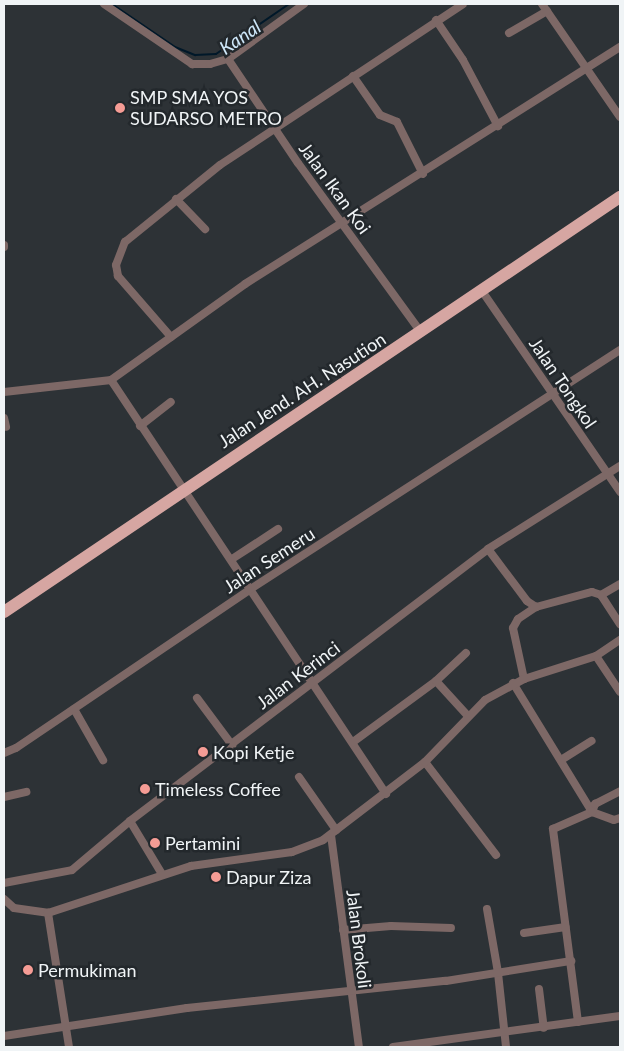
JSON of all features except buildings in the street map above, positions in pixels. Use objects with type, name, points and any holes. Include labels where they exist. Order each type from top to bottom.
[{"type":"highway","name":"Jalan Jend. AH. Nasution","points":[[4,612],[185,488],[620,198]]},
{"type":"street","points":[[104,4],[192,64],[210,64],[228,59],[304,4]]},
{"type":"street","points":[[171,337],[118,276],[116,265],[125,242],[176,199],[274,129],[436,20],[463,4]]},
{"type":"street","points":[[542,4],[620,117]]},
{"type":"street","points":[[509,33],[547,12]]},
{"type":"street","points":[[436,20],[464,60],[498,126]]},
{"type":"street","points":[[4,392],[111,380],[245,284],[423,174],[620,47]]},
{"type":"street","name":"Jalan Ikan Koi","points":[[228,59],[274,129],[421,332]]},
{"type":"street","points":[[353,76],[380,115],[396,122],[423,174]]},
{"type":"street","points":[[176,199],[205,228]]},
{"type":"street","name":"Jalan Tongkol","points":[[482,291],[620,492]]},
{"type":"street","name":"Jalan Semeru","points":[[4,753],[16,748],[249,590],[554,395],[620,350]]},
{"type":"street","points":[[111,380],[140,426],[185,488],[232,559],[249,590],[354,742],[386,794]]},
{"type":"street","points":[[140,426],[171,402]]},
{"type":"street","points":[[4,418],[6,427]]},
{"type":"street","name":"Jalan Kerinci","points":[[4,883],[72,870],[130,821],[488,549],[620,466]]},
{"type":"street","points":[[232,559],[278,529]]},
{"type":"street","points":[[488,549],[527,600],[536,607]]},
{"type":"street","points":[[601,595],[620,584]]},
{"type":"street","points":[[524,679],[513,628],[518,619],[536,607],[592,592],[601,595],[620,624]]},
{"type":"street","points":[[4,899],[14,908],[48,912],[162,874],[203,863],[292,852],[333,833],[386,794],[425,762],[467,715],[513,683],[596,656],[620,640]]},
{"type":"street","points":[[354,742],[436,681],[466,654]]},
{"type":"street","points":[[596,656],[620,692]]},
{"type":"street","points":[[436,681],[467,715]]},
{"type":"street","points":[[513,683],[562,760],[592,812],[614,820],[620,818]]},
{"type":"street","points":[[197,698],[232,745]]},
{"type":"street","points":[[74,709],[103,760]]},
{"type":"street","points":[[562,760],[591,741]]},
{"type":"street","points":[[425,762],[496,854]]},
{"type":"street","points":[[299,777],[333,833]]},
{"type":"street","points":[[578,1022],[553,829],[592,812],[595,804],[620,791]]},
{"type":"street","points":[[4,797],[26,792]]},
{"type":"street","points":[[130,821],[162,874]]},
{"type":"street","name":"Jalan Brokoli","points":[[333,833],[350,990],[359,1047]]},
{"type":"street","points":[[486,909],[498,973],[506,1047]]},
{"type":"street","points":[[48,912],[69,1047]]},
{"type":"street","points":[[343,930],[392,926],[450,928]]},
{"type":"street","points":[[524,933],[566,927]]},
{"type":"street","points":[[4,1036],[66,1026],[498,973],[571,961]]},
{"type":"street","points":[[539,989],[544,1028]]},
{"type":"street","points":[[393,1047],[544,1028],[620,1016]]},
{"type":"waterway","name":"Kanal","points":[[112,4],[175,47],[195,55],[216,54],[289,4]]},
{"type":"place","name":"SMP SMA YOS SUDARSO METRO","points":[[120,108]]},
{"type":"place","name":"Kopi Ketje","points":[[203,752]]},
{"type":"place","name":"Timeless Coffee","points":[[145,789]]},
{"type":"place","name":"Pertamini","points":[[155,843]]},
{"type":"place","name":"Dapur Ziza","points":[[216,877]]},
{"type":"place","name":"Permukiman","points":[[28,970]]}]
